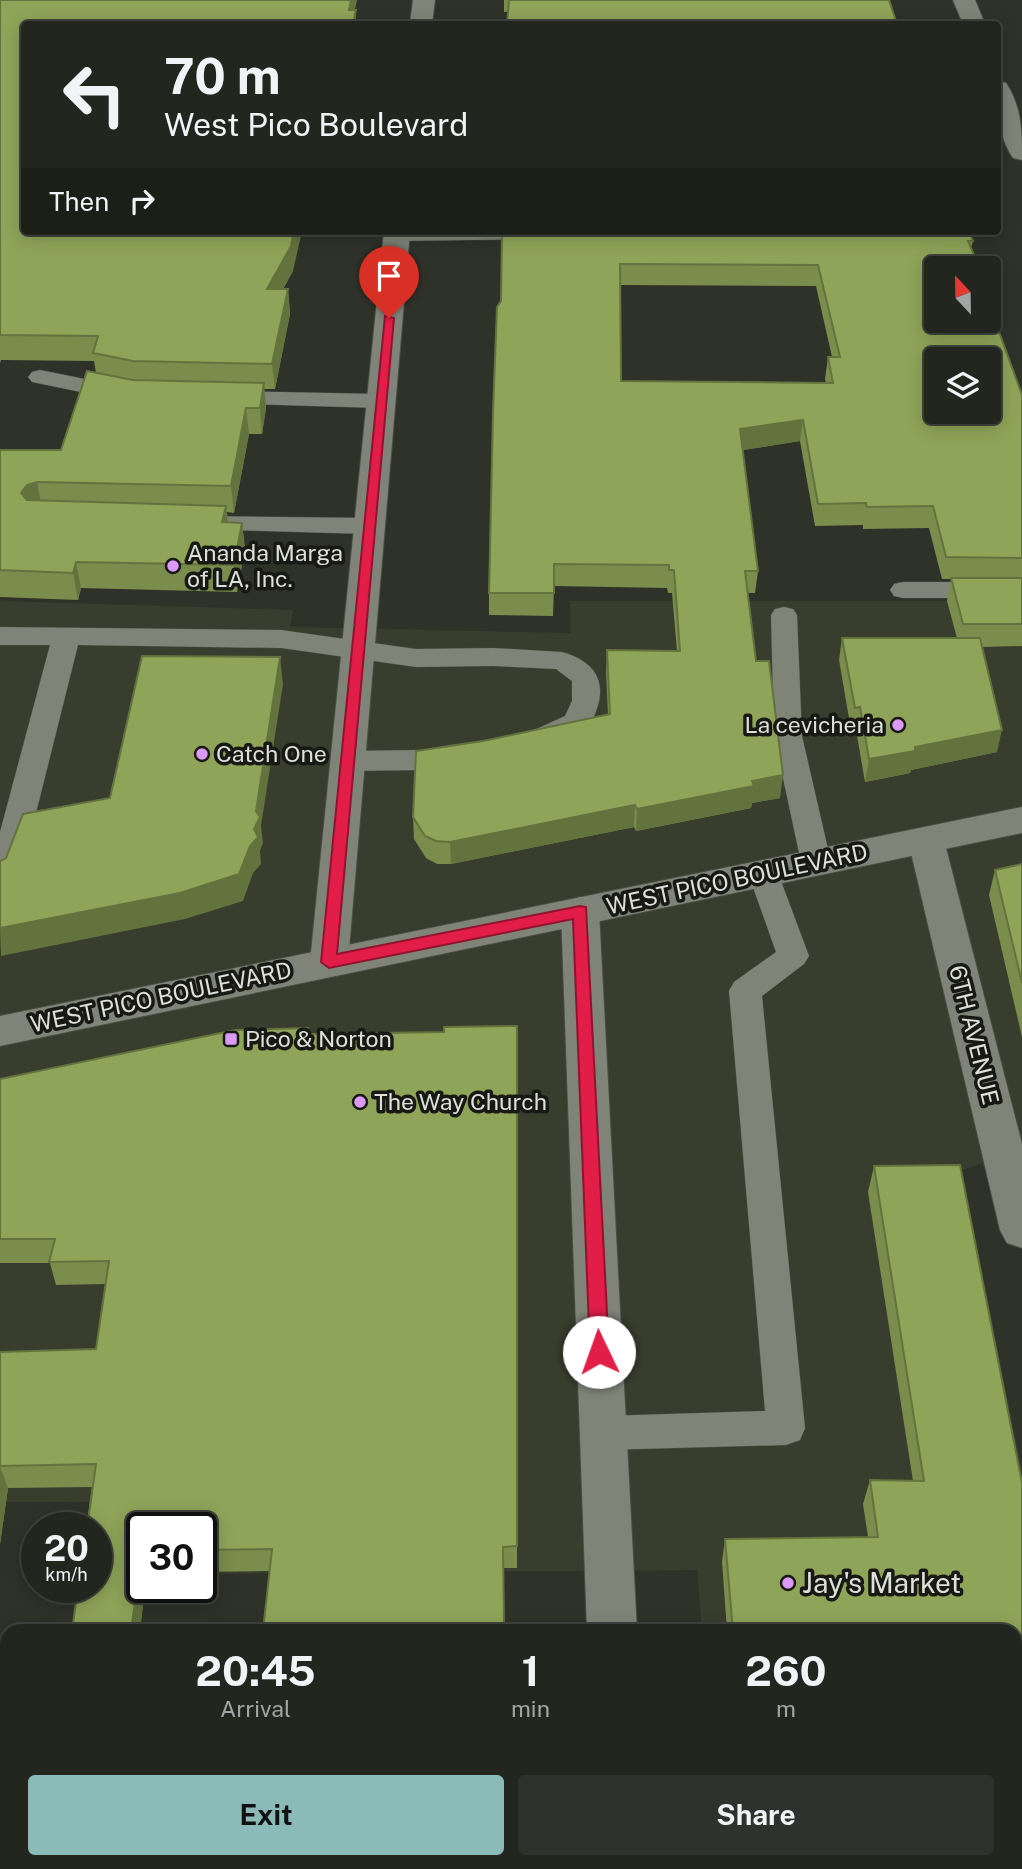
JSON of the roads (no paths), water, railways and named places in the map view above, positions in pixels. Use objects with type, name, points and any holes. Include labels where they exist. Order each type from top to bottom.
[{"type":"street","points":[[421,21],[424,0]]},
{"type":"street","points":[[964,0],[973,21]]},
{"type":"street","points":[[1001,96],[1022,153]]},
{"type":"street","points":[[329,962],[397,235]]},
{"type":"street","name":"WEST PICO BOULEVARD","points":[[0,1031],[1022,820]]},
{"type":"street","name":"6TH AVENUE","points":[[926,840],[1022,1230]]},
{"type":"street","points":[[580,911],[611,1624]]},
{"type":"lane","points":[[40,377],[150,396]]},
{"type":"lane","points":[[205,397],[380,401]]},
{"type":"lane","points":[[173,523],[368,526]]},
{"type":"lane","points":[[903,590],[1022,590]]},
{"type":"lane","points":[[784,615],[788,736],[816,862]]},
{"type":"lane","points":[[0,636],[281,639],[416,658],[493,657],[562,661],[586,677],[586,701],[577,722],[547,738],[422,760],[348,761]]},
{"type":"lane","points":[[0,876],[20,817],[66,637]]},
{"type":"lane","points":[[603,1433],[786,1428],[745,991],[793,956],[763,873]]},
{"type":"place","name":"Ananda Marga of LA, Inc.","points":[[173,566]]},
{"type":"place","name":"La cevicheria","points":[[898,725]]},
{"type":"place","name":"Catch One","points":[[202,754]]},
{"type":"place","name":"Pico & Norton","points":[[231,1039]]},
{"type":"place","name":"The Way Church","points":[[360,1102]]},
{"type":"place","name":"Jay's Market","points":[[788,1583]]}]
